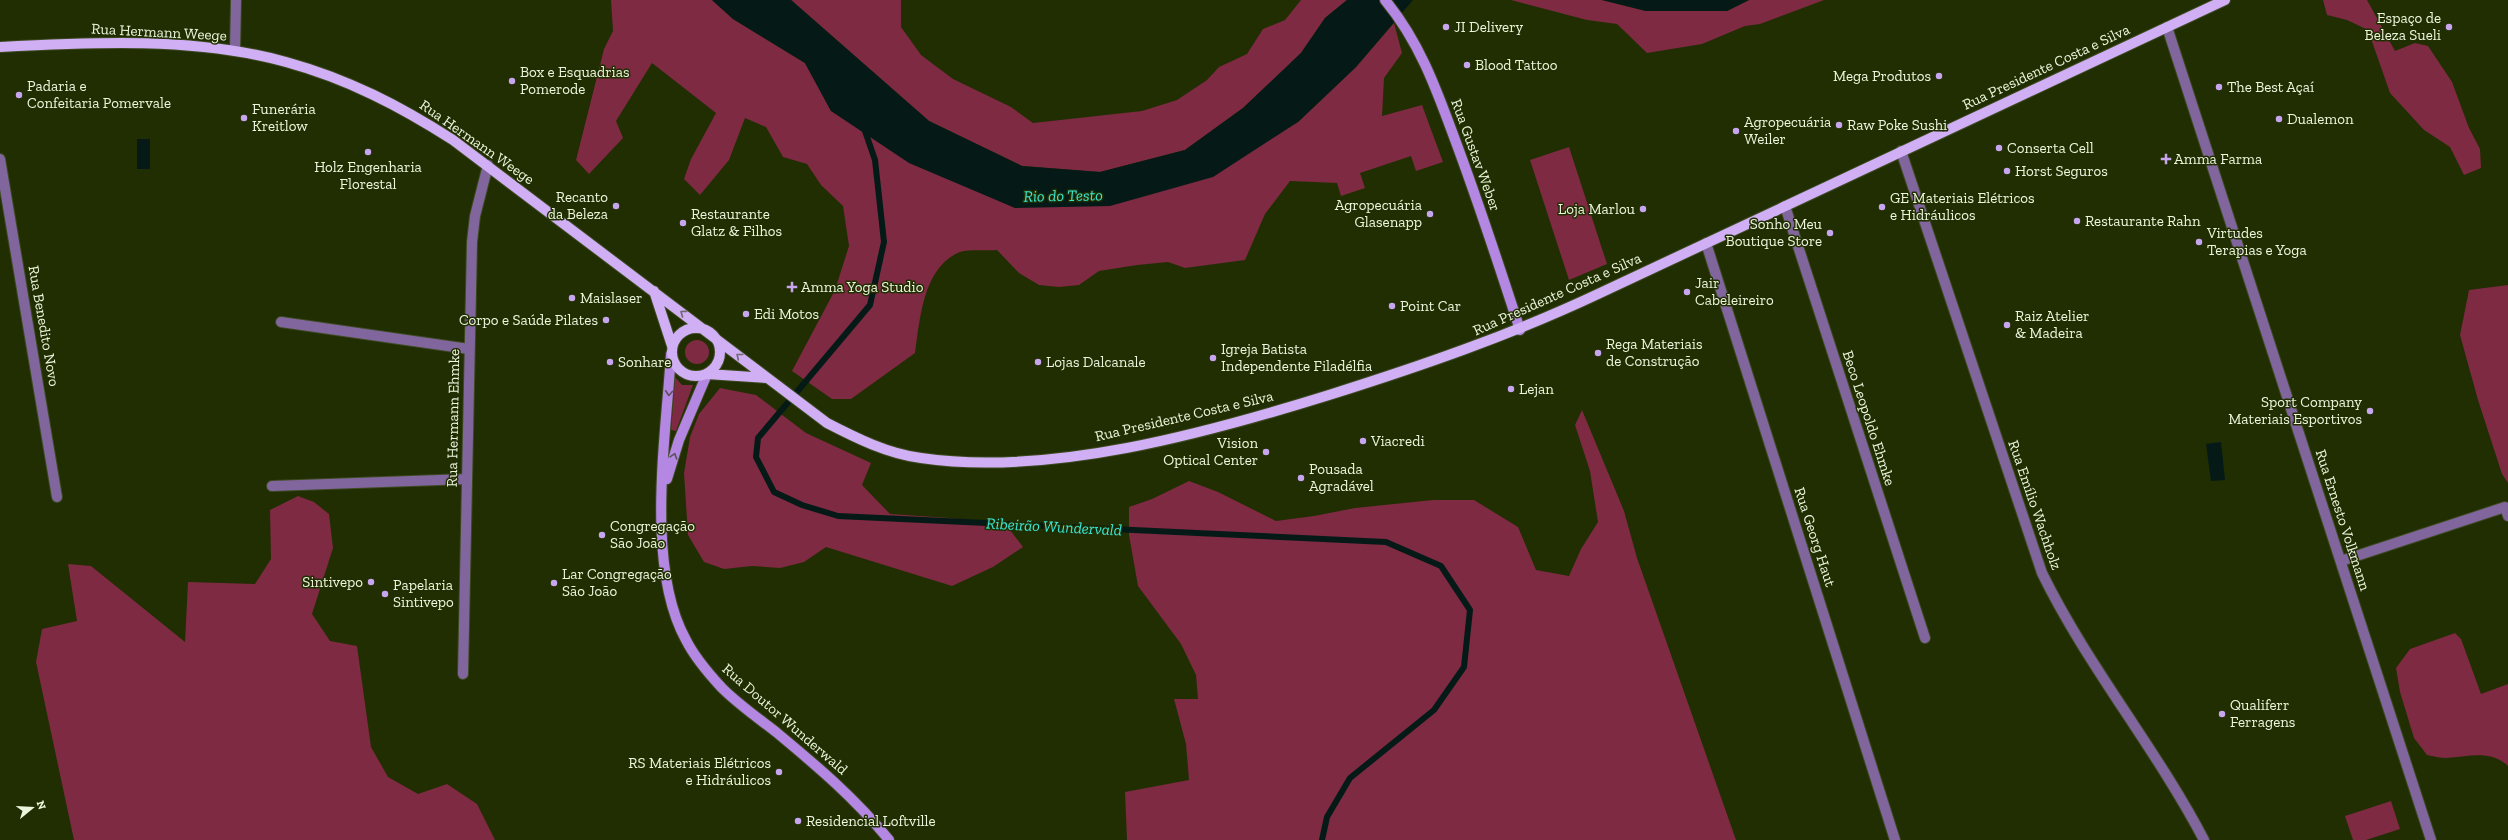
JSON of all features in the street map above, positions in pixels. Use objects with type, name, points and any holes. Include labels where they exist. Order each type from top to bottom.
[{"type":"main road","name":"Rua Presidente Costa e Silva","points":[[782,390],[846,433],[898,453],[920,458],[1000,463],[1049,459],[1097,452],[1229,424],[1396,374],[1520,330],[2225,0]]},
{"type":"main road","name":"Rua Hermann Weege","points":[[0,47],[138,44],[235,51],[286,61],[339,79],[388,100],[453,140],[488,165],[712,334],[782,390]]},
{"type":"main road","points":[[654,291],[672,350],[673,362],[684,374],[699,377],[707,374],[767,378]]},
{"type":"main road","points":[[672,350],[676,339],[688,329],[705,330],[712,334],[717,340],[720,355],[718,363],[707,374]]},
{"type":"street","points":[[235,51],[236,0]]},
{"type":"street","name":"Rua Gustav Weber","points":[[1385,0],[1400,19],[1416,44],[1431,74],[1466,168],[1520,330]]},
{"type":"street","name":"Rua Ernesto Volkmann","points":[[2168,27],[2431,840]]},
{"type":"street","name":"Rua Emílio Wachholz","points":[[1901,151],[2042,573],[2072,628],[2182,800],[2204,840]]},
{"type":"street","name":"Rua Benedito Novo","points":[[0,159],[57,497]]},
{"type":"street","name":"Rua Hermann Ehmke","points":[[463,674],[469,349],[473,235],[475,216],[488,165]]},
{"type":"street","name":"Beco Leopoldo Ehmke","points":[[1785,206],[1925,638]]},
{"type":"street","name":"Rua Georg Haut","points":[[1706,243],[1895,840]]},
{"type":"street","points":[[281,322],[469,349]]},
{"type":"street","name":"Rua Doutor Wunderwald","points":[[672,350],[662,493],[667,581],[673,609],[686,640],[703,666],[723,689],[830,776],[866,812],[889,840]]},
{"type":"street","name":"Rua Doutor Wunderwald","points":[[662,493],[680,440],[707,374]]},
{"type":"street","points":[[272,486],[467,478]]},
{"type":"street","points":[[2341,561],[2505,507],[2508,516]]},
{"type":"shaded area","points":[[611,0],[712,0],[733,19],[805,63],[831,111],[1015,208],[1298,122],[1356,67],[1394,23],[1402,53],[1384,78],[1382,116],[1422,105],[1443,162],[1416,171],[1411,156],[1360,173],[1365,188],[1341,196],[1337,183],[1290,181],[1265,214],[1245,260],[1185,268],[1168,262],[1137,265],[1099,271],[1079,285],[1059,287],[1039,285],[1019,273],[997,250],[960,252],[948,259],[938,269],[931,282],[922,310],[915,353],[851,399],[832,399],[792,371],[835,290],[849,246],[843,206],[821,185],[807,164],[783,157],[766,127],[745,118],[729,160],[700,195],[684,179],[691,159],[716,113],[652,63],[616,121],[623,138],[589,174],[576,160],[604,49],[613,31]]},
{"type":"shaded area","points":[[791,0],[901,0],[901,27],[921,55],[953,79],[1011,107],[1033,123],[1142,111],[1177,100],[1207,80],[1219,67],[1247,54],[1263,29],[1285,20],[1301,0],[1347,0],[1325,18],[1301,53],[1243,108],[1185,150],[1100,172],[1022,166],[929,121]]},
{"type":"shaded area","points":[[1511,0],[1602,0],[1646,11],[1727,11],[1749,0],[1824,0],[1760,24],[1745,26],[1702,44],[1647,53],[1617,24],[1587,20]]},
{"type":"shaded area","points":[[2323,0],[2367,0],[2395,51],[2415,43],[2428,46],[2452,82],[2469,128],[2480,149],[2481,168],[2464,175],[2450,147],[2424,130],[2390,93],[2368,30],[2347,20],[2327,15]]},
{"type":"shaded area","points":[[1569,147],[1607,264],[1569,280],[1530,160]]},
{"type":"shaded area","points":[[2508,285],[2508,483],[2502,474],[2478,400],[2460,335],[2469,290]]},
{"type":"shaded area","points":[[697,340],[706,343],[709,352],[706,361],[697,364],[688,361],[685,352],[688,343]]},
{"type":"shaded area","points":[[675,377],[682,385],[693,385],[676,431],[671,430]]},
{"type":"shaded area","points":[[720,388],[756,395],[806,433],[871,463],[862,485],[890,514],[949,518],[1007,526],[1023,547],[993,567],[952,586],[826,547],[804,562],[780,568],[752,566],[724,569],[704,562],[688,535],[684,473],[690,437],[699,414]]},
{"type":"shaded area","points":[[1582,410],[1624,511],[1637,558],[1736,840],[1127,840],[1125,792],[1189,780],[1186,744],[1174,699],[1198,699],[1196,675],[1181,644],[1138,586],[1129,535],[1129,507],[1152,499],[1189,481],[1218,492],[1276,521],[1314,516],[1355,508],[1433,500],[1474,500],[1518,527],[1536,570],[1569,576],[1581,549],[1598,522],[1590,471],[1575,425]]},
{"type":"shaded area","points":[[298,496],[314,502],[329,514],[333,548],[312,614],[330,641],[357,646],[371,747],[388,777],[418,794],[447,784],[477,804],[495,840],[74,840],[36,662],[42,629],[77,621],[68,564],[91,566],[185,642],[188,582],[255,584],[271,559],[270,510]]},
{"type":"shaded area","points":[[2455,633],[2461,639],[2481,694],[2508,684],[2508,766],[2494,757],[2478,755],[2446,758],[2427,755],[2414,738],[2400,692],[2396,668],[2410,649]]},
{"type":"shaded area","points":[[2391,801],[2400,829],[2366,840],[2353,840],[2345,816]]},
{"type":"water","name":"Rio do Testo","points":[[712,0],[791,0],[929,121],[1022,166],[1100,172],[1185,150],[1243,108],[1301,53],[1325,18],[1347,0],[1413,0],[1356,67],[1298,122],[1213,177],[1110,206],[1015,208],[909,163],[831,111],[805,63],[733,19]]},
{"type":"water","points":[[1602,0],[1749,0],[1727,11],[1646,11]]},
{"type":"water","points":[[137,139],[150,139],[150,169],[137,169]]},
{"type":"water","points":[[2221,442],[2225,480],[2211,481],[2206,444]]},
{"type":"waterway","name":"Ribeirão Wundervald","points":[[864,128],[875,160],[884,242],[870,305],[758,438],[756,457],[774,492],[802,505],[838,516],[1386,542],[1441,566],[1470,610],[1464,667],[1434,710],[1350,778],[1327,817],[1322,840]]},
{"type":"place","name":"JI Delivery","points":[[1446,27]]},
{"type":"place","name":"Espaço de Beleza Sueli","points":[[2449,27]]},
{"type":"place","name":"Blood Tattoo","points":[[1467,65]]},
{"type":"place","name":"Mega Produtos","points":[[1939,76]]},
{"type":"place","name":"Box e Esquadrias Pomerode","points":[[512,81]]},
{"type":"place","name":"The Best Açaí","points":[[2219,87]]},
{"type":"place","name":"Padaria e Confeitaria Pomervale","points":[[19,95]]},
{"type":"place","name":"Funerária Kreitlow","points":[[244,118]]},
{"type":"place","name":"Dualemon","points":[[2279,119]]},
{"type":"place","name":"Raw Poke Sushi","points":[[1839,125]]},
{"type":"place","name":"Agropecuária Weiler","points":[[1736,131]]},
{"type":"place","name":"Conserta Cell","points":[[1999,148]]},
{"type":"place","name":"Holz Engenharia Florestal","points":[[368,152]]},
{"type":"place","name":"Amma Farma","points":[[2166,159]]},
{"type":"place","name":"Horst Seguros","points":[[2007,171]]},
{"type":"place","name":"Recanto da Beleza","points":[[616,206]]},
{"type":"place","name":"GE Materiais Elétricos e Hidráulicos","points":[[1882,207]]},
{"type":"place","name":"Loja Marlou","points":[[1643,209]]},
{"type":"place","name":"Agropecuária Glasenapp","points":[[1430,214]]},
{"type":"place","name":"Restaurante Rahn","points":[[2077,221]]},
{"type":"place","name":"Restaurante Glatz & Filhos","points":[[683,223]]},
{"type":"place","name":"Sonho Meu Boutique Store","points":[[1830,233]]},
{"type":"place","name":"Virtudes Terapias e Yoga","points":[[2199,242]]},
{"type":"place","name":"Amma Yoga Studio","points":[[792,287]]},
{"type":"place","name":"Jair Cabeleireiro","points":[[1687,292]]},
{"type":"place","name":"Maislaser","points":[[572,298]]},
{"type":"place","name":"Point Car","points":[[1392,306]]},
{"type":"place","name":"Edi Motos","points":[[746,314]]},
{"type":"place","name":"Corpo e Saúde Pilates","points":[[606,320]]},
{"type":"place","name":"Raiz Atelier & Madeira","points":[[2007,325]]},
{"type":"place","name":"Rega Materiais de Construção","points":[[1598,353]]},
{"type":"place","name":"Igreja Batista Independente Filadélfia","points":[[1213,358]]},
{"type":"place","name":"Sonhare","points":[[610,362]]},
{"type":"place","name":"Lojas Dalcanale","points":[[1038,362]]},
{"type":"place","name":"Lejan","points":[[1511,389]]},
{"type":"place","name":"Sport Company Materiais Esportivos","points":[[2370,411]]},
{"type":"place","name":"Viacredi","points":[[1363,441]]},
{"type":"place","name":"Vision Optical Center","points":[[1266,452]]},
{"type":"place","name":"Pousada Agradável","points":[[1301,478]]},
{"type":"place","name":"Congregação São João","points":[[602,535]]},
{"type":"place","name":"Sintivepo","points":[[371,582]]},
{"type":"place","name":"Lar Congregação São João","points":[[554,583]]},
{"type":"place","name":"Papelaria Sintivepo","points":[[385,594]]},
{"type":"place","name":"Qualiferr Ferragens","points":[[2222,714]]},
{"type":"place","name":"RS Materiais Elétricos e Hidráulicos","points":[[779,772]]},
{"type":"place","name":"Residencial Loftville","points":[[798,821]]}]
